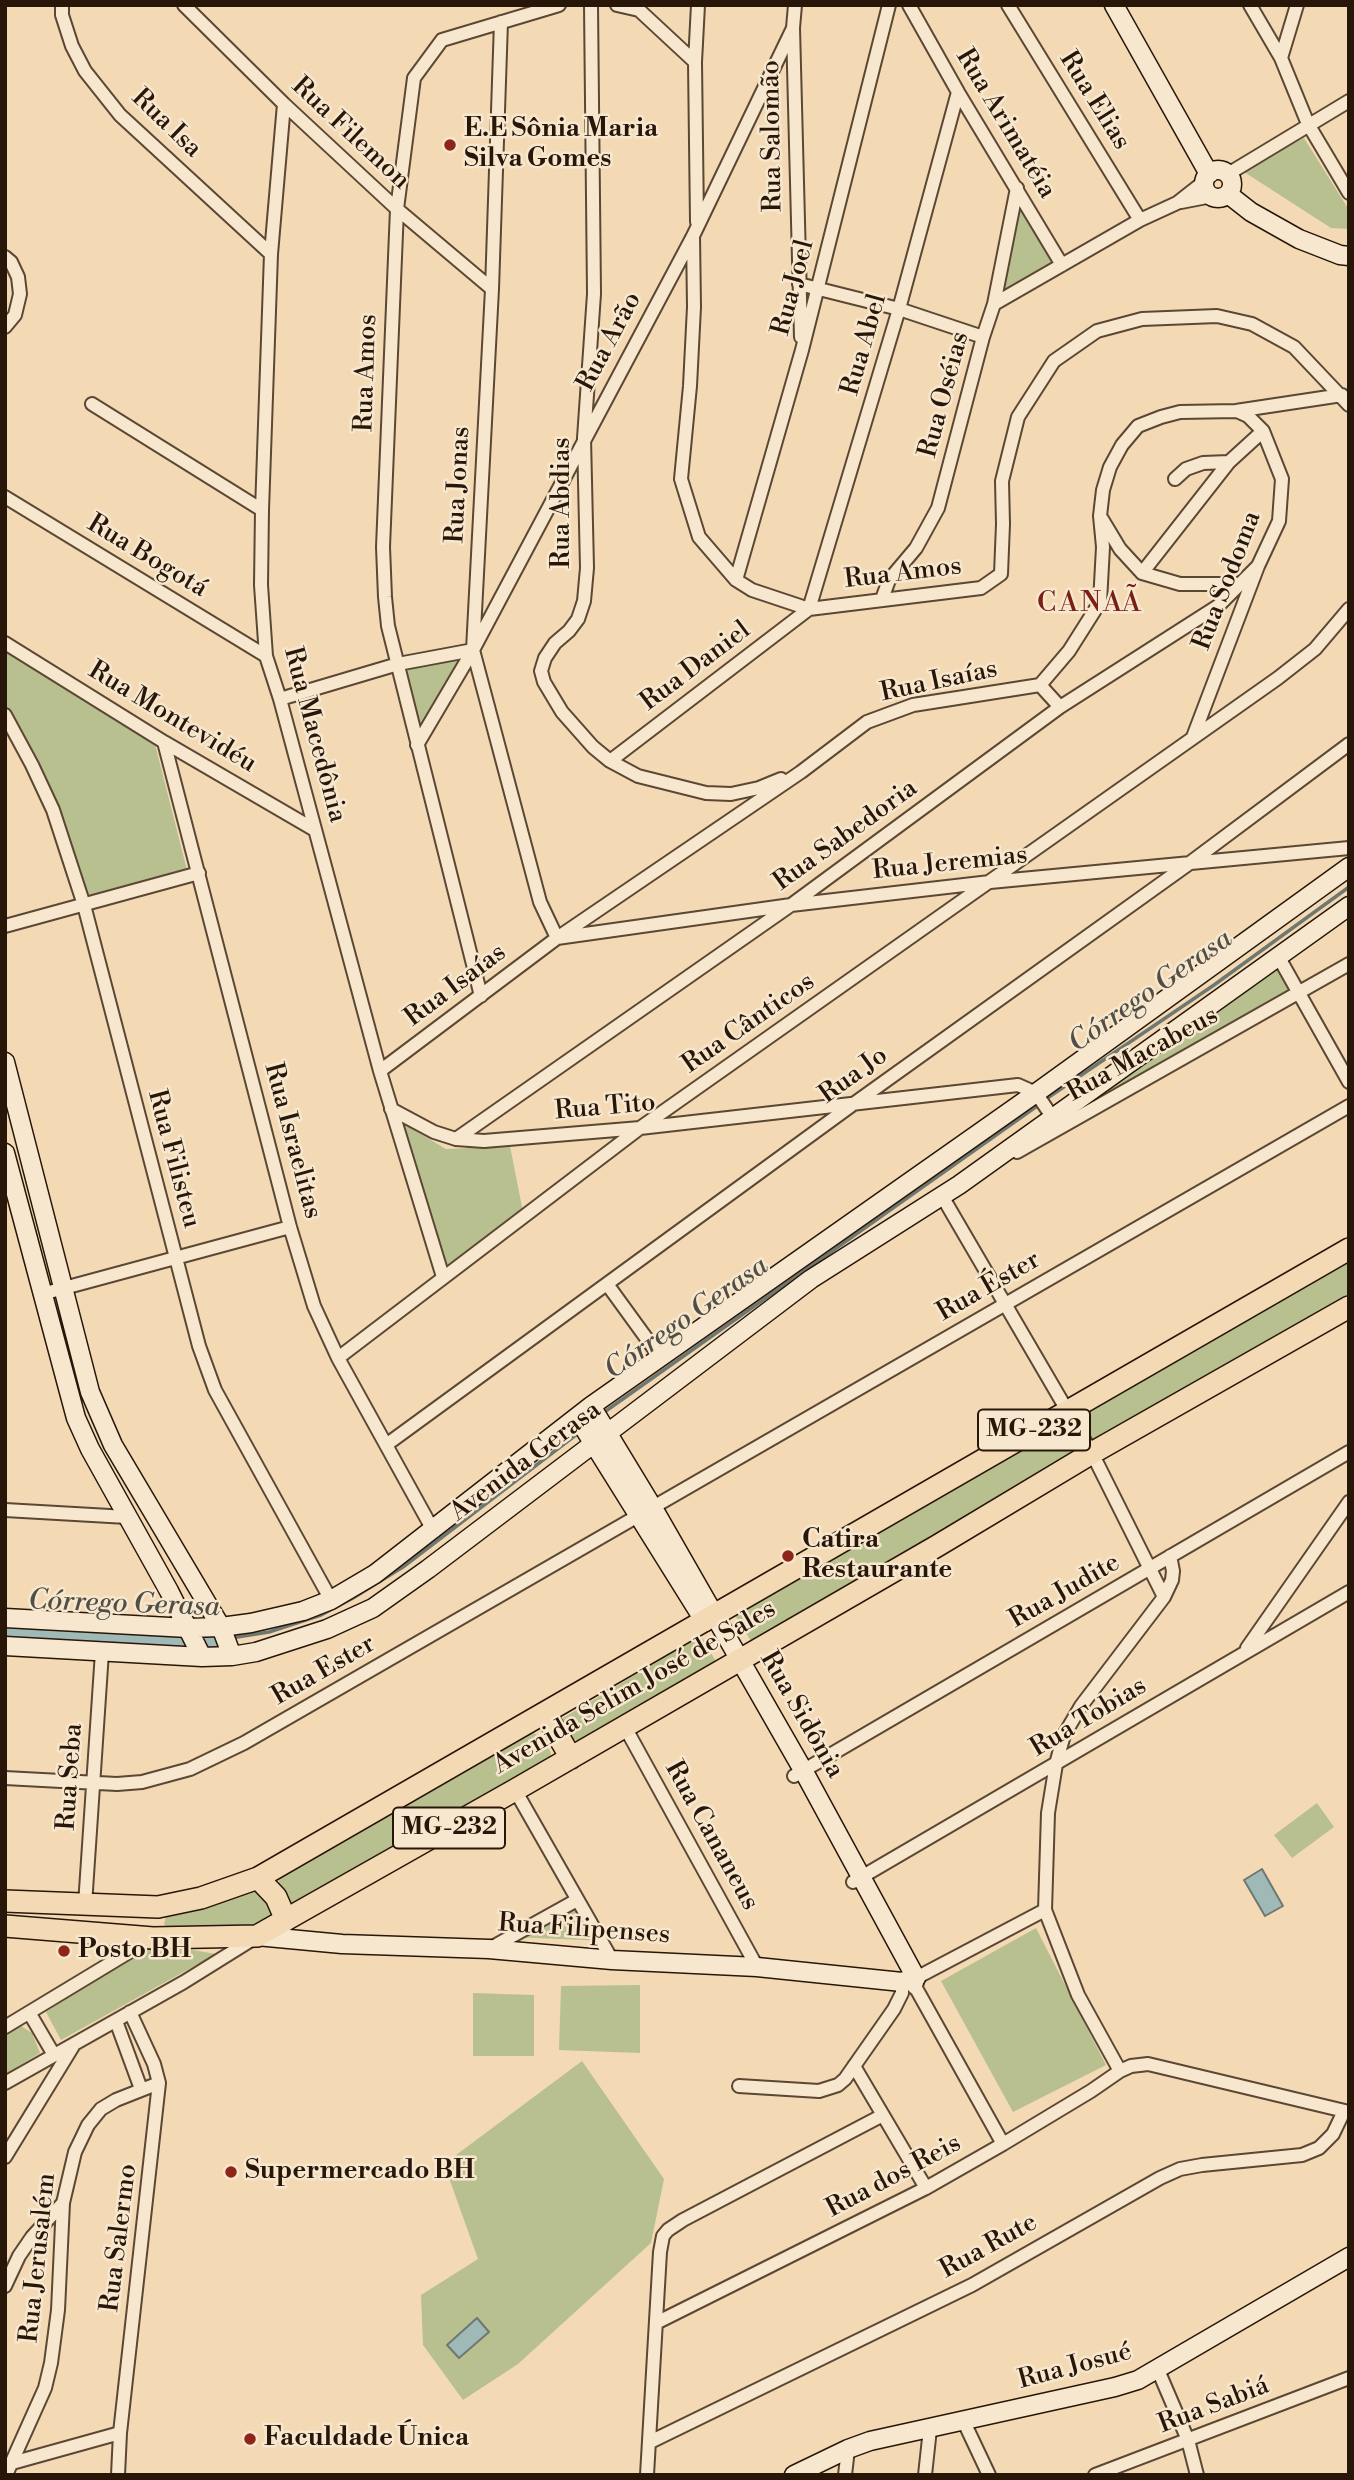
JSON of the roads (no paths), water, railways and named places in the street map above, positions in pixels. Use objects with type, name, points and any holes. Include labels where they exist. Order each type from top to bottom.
[{"type":"main road","points":[[1114,5],[1213,186],[1299,240],[1349,256]]},
{"type":"main road","points":[[1213,186],[1219,170],[1228,174]]},
{"type":"main road","name":"Avenida Gerasa","points":[[5,1618],[195,1639],[225,1639],[256,1652],[327,1629],[373,1608],[417,1577],[593,1425],[660,1357],[1037,1095],[1349,867]]},
{"type":"main road","name":"Avenida Gerasa","points":[[225,1639],[251,1623],[303,1611],[331,1600],[375,1574],[433,1530],[811,1279],[959,1185],[1051,1115],[1349,906]]},
{"type":"main road","points":[[5,1062],[52,1291],[76,1418],[90,1449],[195,1639],[225,1639],[113,1445],[52,1291],[5,1153]]},
{"type":"main road","name":"Avenida Selim José de Sales","points":[[158,1908],[201,1898],[258,1878],[1349,1249]]},
{"type":"main road","name":"Avenida Selim José de Sales","points":[[153,1938],[257,1936],[516,1790],[937,1546],[1091,1453],[1349,1307]]},
{"type":"main road","name":"Rua Sidônia","points":[[593,1425],[710,1618],[799,1773],[911,1983]]},
{"type":"main road","name":"Avenida Gerasa","points":[[5,1646],[102,1652],[195,1639]]},
{"type":"main road","points":[[545,1713],[571,1758]]},
{"type":"main road","points":[[258,1878],[276,1896],[286,1920]]},
{"type":"main road","name":"MG-232","points":[[5,1901],[158,1908]]},
{"type":"main road","points":[[153,1938],[153,1916],[158,1908]]},
{"type":"main road","name":"MG-232","points":[[5,1926],[153,1938]]},
{"type":"main road","name":"Rua Filipenses","points":[[257,1936],[413,1948],[489,1950],[757,1967],[911,1983]]},
{"type":"main road","name":"Rua Josué","points":[[794,2475],[870,2441],[1115,2387],[1158,2370],[1349,2257]]},
{"type":"street","name":"Rua Isa","points":[[62,5],[62,15],[72,46],[85,71],[120,115],[271,254]]},
{"type":"street","name":"Rua Filemon","points":[[184,5],[284,104],[397,209],[492,289]]},
{"type":"street","name":"Rua Amos","points":[[481,996],[387,616],[383,547],[397,209],[414,78],[442,40],[558,5]]},
{"type":"street","name":"Rua Abdias","points":[[591,5],[594,294],[584,438],[587,568],[584,601],[578,619],[555,643],[545,658],[541,671],[562,712],[593,747],[610,761],[638,776],[706,793],[731,794],[801,772]]},
{"type":"street","points":[[617,5],[639,10],[695,62]]},
{"type":"street","name":"Rua Amos","points":[[698,5],[695,62],[694,306],[681,479],[699,537],[736,580],[752,590],[809,609],[981,588],[1001,574],[1002,481],[1018,417],[1054,361],[1097,331],[1142,319],[1217,316],[1252,324],[1294,347],[1345,400]]},
{"type":"street","name":"Rua Salomão","points":[[795,5],[793,28],[802,350]]},
{"type":"street","name":"Rua Joel","points":[[736,580],[819,287],[889,5]]},
{"type":"street","name":"Rua Arimatéia","points":[[909,5],[1062,265]]},
{"type":"street","name":"Rua Elias","points":[[1008,5],[1140,220]]},
{"type":"street","points":[[1250,5],[1281,58],[1308,124],[1349,193]]},
{"type":"street","points":[[1281,58],[1297,5]]},
{"type":"street","name":"Rua Jonas","points":[[501,22],[492,289],[473,650],[540,902],[557,938]]},
{"type":"street","name":"Rua Arão","points":[[417,745],[473,650],[695,230],[793,28]]},
{"type":"street","name":"Rua Abel","points":[[809,609],[900,309],[958,92]]},
{"type":"street","points":[[1228,174],[1349,101]]},
{"type":"street","name":"Rua Macedônia","points":[[284,104],[271,254],[262,510],[261,585],[266,656],[280,699],[380,1071],[443,1277]]},
{"type":"street","points":[[994,303],[1140,220],[1213,186]]},
{"type":"street","name":"Rua Oséias","points":[[882,599],[889,580],[916,548],[938,508],[994,303],[1017,188]]},
{"type":"street","points":[[5,257],[11,262],[18,277],[20,294],[15,315],[5,327]]},
{"type":"street","points":[[799,284],[900,309],[983,337]]},
{"type":"street","points":[[1060,707],[1040,685],[1069,651],[1100,602],[1103,547],[1100,516],[1103,490],[1110,467],[1122,445],[1138,426],[1161,416],[1180,412],[1236,411],[1345,400]]},
{"type":"street","points":[[92,404],[262,510]]},
{"type":"street","points":[[1142,573],[1229,462],[1263,431],[1248,416],[1236,411]]},
{"type":"street","name":"Rua Sodoma","points":[[1193,738],[1258,566],[1279,521],[1282,479],[1263,431]]},
{"type":"street","points":[[1175,479],[1186,469],[1203,463],[1229,462]]},
{"type":"street","name":"Rua Bogotá","points":[[5,497],[266,656]]},
{"type":"street","points":[[1100,516],[1120,549],[1142,573],[1180,584],[1241,584]]},
{"type":"street","name":"Rua Sabedoria","points":[[456,1139],[791,905],[1060,707],[1218,606],[1258,566]]},
{"type":"street","name":"Rua Daniel","points":[[610,761],[809,609]]},
{"type":"street","points":[[1193,738],[1315,649],[1349,609]]},
{"type":"street","name":"Rua Montevidéu","points":[[5,643],[164,742],[315,830]]},
{"type":"street","points":[[280,699],[398,664],[473,650]]},
{"type":"street","name":"Rua Isaías","points":[[380,1071],[557,938],[801,772],[867,722],[913,705],[1040,685]]},
{"type":"street","name":"Rua Filisteu","points":[[5,715],[53,810],[84,905],[175,1259],[199,1346],[215,1390],[331,1600]]},
{"type":"street","name":"Rua Cânticos","points":[[338,1358],[640,1128],[1193,738]]},
{"type":"street","name":"Rua Israelitas","points":[[164,742],[290,1227],[314,1306],[338,1358],[433,1530]]},
{"type":"street","name":"Rua Jo","points":[[386,1445],[1187,865],[1349,744]]},
{"type":"street","name":"Rua Jeremias","points":[[557,938],[791,905],[990,882],[1349,848]]},
{"type":"street","points":[[5,926],[199,873]]},
{"type":"street","points":[[1278,956],[1349,1082]]},
{"type":"street","name":"Rua Macabeus","points":[[959,1185],[1349,964]]},
{"type":"street","name":"Rua Tito","points":[[391,1109],[434,1132],[456,1139],[484,1141],[640,1128],[1018,1085],[1037,1095]]},
{"type":"street","points":[[1037,1095],[1051,1115]]},
{"type":"street","name":"Rua Éster","points":[[647,1512],[1349,1106]]},
{"type":"street","points":[[942,1196],[1091,1453],[1164,1597]]},
{"type":"street","points":[[52,1291],[290,1227]]},
{"type":"street","points":[[607,1284],[660,1357]]},
{"type":"street","name":"Rua Judite","points":[[799,1773],[1349,1452]]},
{"type":"street","points":[[1244,1653],[1349,1502]]},
{"type":"street","points":[[5,1510],[127,1517]]},
{"type":"street","name":"Rua Ester","points":[[5,1778],[117,1784],[190,1769],[244,1743],[647,1512]]},
{"type":"street","points":[[1120,2071],[1078,1995],[1045,1910],[1044,1869],[1048,1813],[1064,1735],[1081,1706],[1164,1597],[1172,1580],[1170,1556]]},
{"type":"street","name":"Rua Tobias","points":[[858,1880],[1349,1592]]},
{"type":"street","name":"Rua Seba","points":[[85,1905],[102,1652]]},
{"type":"street","name":"Rua Cananeus","points":[[625,1727],[757,1967]]},
{"type":"street","points":[[516,1790],[612,1959]]},
{"type":"street","points":[[489,1950],[577,1900]]},
{"type":"street","points":[[739,2085],[819,2091],[838,2085],[911,1983],[1045,1910]]},
{"type":"street","points":[[5,2083],[184,1982],[257,1936]]},
{"type":"street","points":[[5,2027],[153,1938]]},
{"type":"street","name":"Rua Sidônia","points":[[911,1983],[1003,2144]]},
{"type":"street","name":"Rua Salermo","points":[[118,2475],[120,2433],[159,2083],[154,2064],[130,2012]]},
{"type":"street","points":[[30,2014],[54,2055]]},
{"type":"street","points":[[116,2021],[141,2089]]},
{"type":"street","points":[[5,2157],[75,2043]]},
{"type":"street","name":"Rua dos Reis","points":[[656,2323],[926,2188],[1091,2091],[1120,2071],[1148,2064],[1346,2112]]},
{"type":"street","points":[[854,2066],[926,2188]]},
{"type":"street","name":"Rua Jerusalém","points":[[9,2469],[45,2388],[51,2363],[58,2310],[63,2203],[75,2152],[88,2125],[101,2109],[159,2083]]},
{"type":"street","name":"Rua Rute","points":[[650,2442],[972,2285],[1180,2169],[1302,2155],[1320,2148],[1333,2134],[1346,2112]]},
{"type":"street","points":[[647,2475],[663,2236],[683,2220],[883,2115]]},
{"type":"street","points":[[5,2286],[19,2256],[32,2237],[63,2203]]},
{"type":"street","points":[[1158,2370],[1188,2440],[1197,2475]]},
{"type":"street","name":"Rua Sabiá","points":[[1095,2475],[1349,2378]]},
{"type":"street","points":[[964,2421],[989,2475]]},
{"type":"street","points":[[925,2475],[930,2429]]},
{"type":"street","points":[[9,2469],[120,2433]]},
{"type":"street","points":[[845,2475],[848,2449]]},
{"type":"water","points":[[1262,1869],[1283,1906],[1265,1916],[1244,1880]]},
{"type":"water","points":[[477,2318],[489,2332],[459,2358],[447,2345]]},
{"type":"waterway","name":"Córrego Gerasa","points":[[1046,1099],[1214,985],[1349,887]]},
{"type":"waterway","name":"Córrego Gerasa","points":[[603,1413],[1040,1104]]},
{"type":"waterway","name":"Córrego Gerasa","points":[[231,1638],[269,1632],[321,1615],[353,1598],[403,1567],[581,1431]]},
{"type":"waterway","name":"Córrego Gerasa","points":[[5,1628],[225,1639]]},
{"type":"place","name":"E.E Sônia Maria Silva Gomes","points":[[450,145]]},
{"type":"place","name":"Catira Restaurante","points":[[788,1556]]},
{"type":"place","name":"Posto BH","points":[[64,1951]]},
{"type":"place","name":"Supermercado BH","points":[[231,2172]]},
{"type":"place","name":"Faculdade Única","points":[[250,2439]]},
{"type":"district","name":"CANAÃ","points":[[1090,604]]}]
